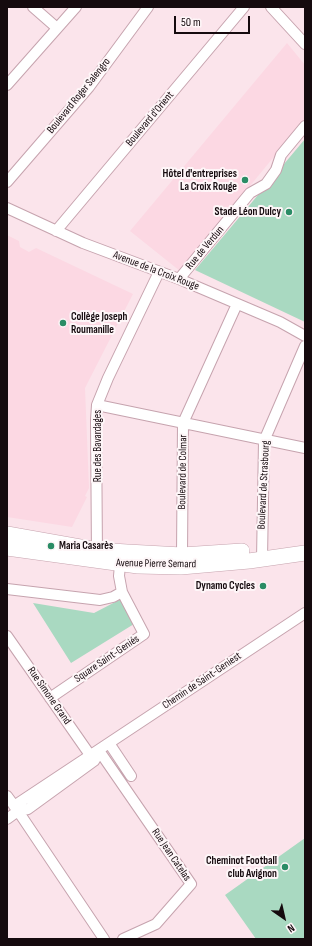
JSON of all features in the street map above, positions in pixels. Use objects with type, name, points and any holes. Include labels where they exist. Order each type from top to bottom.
[{"type":"main road","name":"Avenue Pierre Semard","points":[[7,534],[97,556],[120,565],[181,567],[262,554],[305,544]]},
{"type":"main road","name":"Avenue Pierre Semard","points":[[7,548],[97,556],[305,553]]},
{"type":"street","points":[[33,7],[57,28]]},
{"type":"street","points":[[7,85],[76,7]]},
{"type":"street","name":"Boulevard Roger Salengro","points":[[7,182],[88,87],[148,7]]},
{"type":"street","name":"Boulevard d'Orient","points":[[56,231],[244,7]]},
{"type":"street","points":[[271,7],[305,44]]},
{"type":"street","name":"Rue de Verdun","points":[[179,279],[250,193],[266,184],[276,170],[281,155],[305,126]]},
{"type":"street","name":"Avenue de la Croix Rouge","points":[[7,208],[56,231],[179,279],[305,336]]},
{"type":"street","name":"Rue des Bavardages","points":[[97,556],[97,406],[108,378],[159,272]]},
{"type":"street","name":"Boulevard de Colmar","points":[[182,555],[183,423],[237,304]]},
{"type":"street","name":"Boulevard de Strasbourg","points":[[262,554],[264,441],[305,346]]},
{"type":"street","points":[[97,406],[108,406],[264,441],[305,448]]},
{"type":"street","name":"Square Saint-Geniés","points":[[50,698],[144,634],[122,592],[119,576],[120,565]]},
{"type":"street","points":[[7,590],[100,600],[112,597],[122,592]]},
{"type":"street","name":"Chemin de Saint-Geniest","points":[[7,819],[16,808],[109,743],[305,613]]},
{"type":"street","name":"Rue Simone Grand","points":[[7,636],[50,698],[96,752]]},
{"type":"street","points":[[109,743],[131,776]]},
{"type":"street","name":"Rue Jean Catelas","points":[[96,752],[191,884],[156,924],[122,939]]},
{"type":"street","points":[[7,796],[104,939]]},
{"type":"shaded area","name":"Hôtel d'entreprises La Croix Rouge","points":[[287,43],[305,65],[305,119],[180,271],[130,231]]},
{"type":"shaded area","points":[[7,235],[19,241],[20,247],[29,252],[36,248],[133,294],[85,388],[89,488],[85,496],[87,497],[72,527],[7,517]]},
{"type":"green space","name":"Stade Léon Dulcy","points":[[305,139],[305,322],[195,270]]},
{"type":"green space","points":[[121,599],[134,624],[71,663],[33,603],[94,613]]},
{"type":"green space","name":"Cheminot Football club Avignon","points":[[305,838],[305,939],[256,939],[225,895]]},
{"type":"place","name":"Hôtel d'entreprises La Croix Rouge","points":[[245,180]]},
{"type":"place","name":"Stade Léon Dulcy","points":[[289,212]]},
{"type":"place","name":"Collège Joseph Roumanille","points":[[63,323]]},
{"type":"place","name":"Maria Casarès","points":[[51,546]]},
{"type":"place","name":"Dynamo Cycles","points":[[263,586]]},
{"type":"place","name":"Cheminot Football club Avignon","points":[[285,867]]}]
